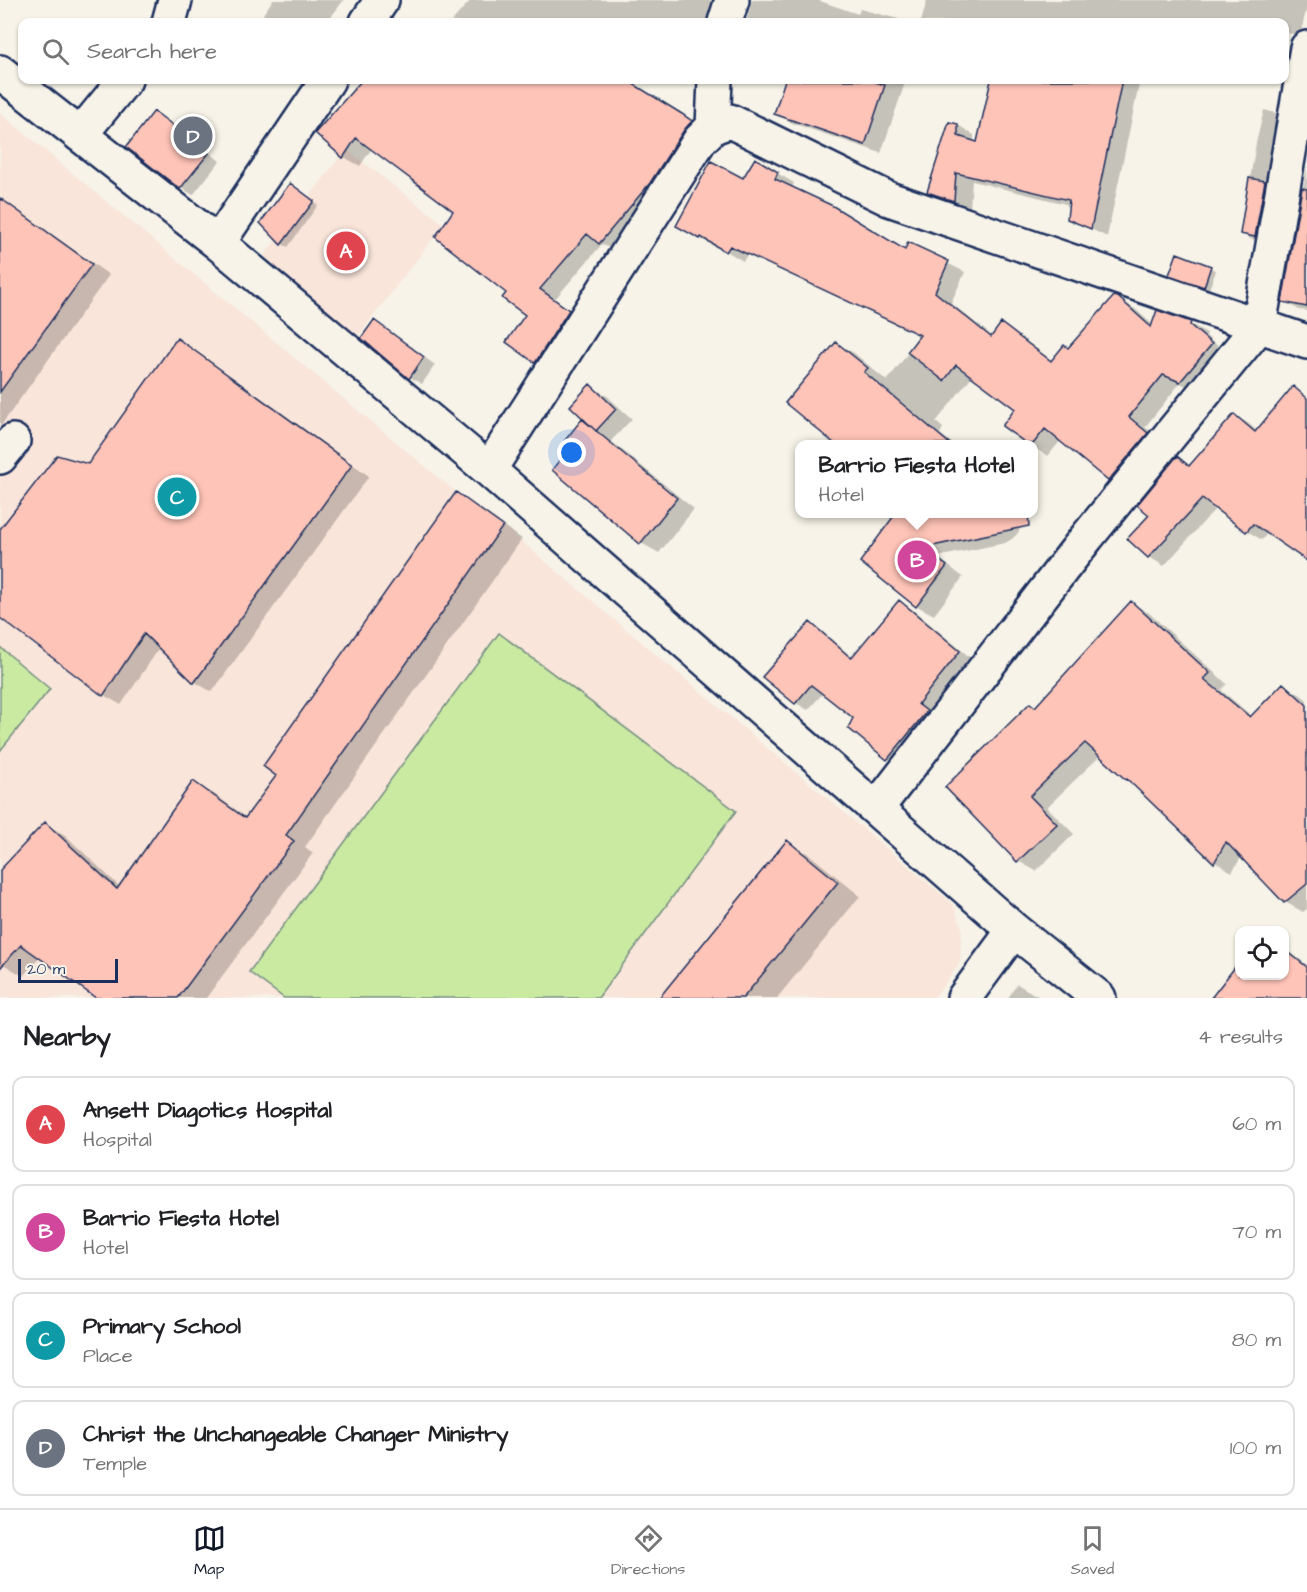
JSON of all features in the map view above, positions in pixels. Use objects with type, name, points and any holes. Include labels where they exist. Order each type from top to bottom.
[{"type":"street","points":[[170,18],[175,0]]},
{"type":"street","points":[[370,18],[382,0]]},
{"type":"street","points":[[726,18],[732,0]]},
{"type":"street","points":[[876,809],[1087,537],[1259,326],[1307,48]]},
{"type":"street","points":[[0,72],[218,243],[489,470],[1014,930],[1098,998]]},
{"type":"street","points":[[80,135],[122,84]]},
{"type":"street","points":[[218,243],[325,84]]},
{"type":"street","points":[[713,127],[715,84]]},
{"type":"street","points":[[489,470],[700,141],[713,127],[730,121],[890,199],[1307,342]]},
{"type":"street","points":[[964,998],[1014,930]]},
{"type":"shaded area","points":[[0,113],[456,492],[503,526],[953,904],[962,928],[960,963],[934,998],[0,998]]},
{"type":"shaded area","points":[[346,149],[444,224],[355,340],[257,265]]},
{"type":"green space","points":[[499,633],[736,811],[598,998],[284,998],[249,972]]},
{"type":"green space","points":[[0,647],[50,689],[0,751]]},
{"type":"building","points":[[358,84],[633,84],[692,121],[650,183],[599,244],[587,234],[540,289],[569,310],[535,363],[506,342],[525,315],[502,298],[506,293],[435,237],[453,211],[356,138],[343,158],[315,133]]},
{"type":"building","points":[[784,84],[885,85],[865,145],[774,114]]},
{"type":"building","points":[[990,84],[1121,84],[1091,229],[1067,219],[1069,200],[956,173],[954,201],[927,192],[949,122],[958,124],[958,136],[977,142]]},
{"type":"building","points":[[154,111],[209,153],[180,189],[126,147]]},
{"type":"building","points":[[755,158],[778,172],[775,179],[833,206],[905,250],[908,242],[949,261],[935,292],[991,337],[1001,323],[1051,361],[1064,345],[1068,348],[1114,296],[1118,297],[1151,327],[1157,310],[1191,322],[1190,325],[1212,344],[1180,382],[1163,375],[1129,417],[1148,433],[1108,481],[1045,429],[1036,440],[1021,440],[1002,426],[1015,409],[956,365],[944,381],[907,352],[920,335],[730,246],[726,252],[676,226],[711,161],[743,178]]},
{"type":"building","points":[[1249,178],[1265,181],[1255,237],[1240,234]]},
{"type":"building","points":[[290,183],[314,201],[281,245],[260,223]]},
{"type":"building","points":[[1302,188],[1307,189],[1307,307],[1282,302]]},
{"type":"building","points":[[0,198],[92,264],[0,392]]},
{"type":"building","points":[[1177,253],[1211,266],[1204,287],[1169,275]]},
{"type":"building","points":[[374,320],[424,357],[409,379],[361,338]]},
{"type":"building","points":[[177,338],[352,465],[194,683],[144,634],[103,696],[0,618],[0,529],[57,455],[88,464]]},
{"type":"building","points":[[836,342],[868,368],[864,372],[945,440],[830,440],[785,403]]},
{"type":"building","points":[[590,384],[616,409],[596,431],[570,406]]},
{"type":"building","points":[[1293,386],[1307,398],[1307,561],[1253,524],[1246,532],[1202,499],[1148,558],[1127,539],[1149,515],[1137,505],[1177,456],[1189,466],[1234,414],[1255,432]]},
{"type":"building","points":[[582,419],[677,498],[640,544],[552,470],[566,452],[562,444]]},
{"type":"building","points":[[456,492],[503,526],[286,835],[294,841],[178,998],[96,998],[21,945],[0,968],[0,870],[45,822],[117,889],[193,781],[245,818],[276,776],[263,766]]},
{"type":"building","points":[[892,518],[1028,518],[1029,526],[923,548],[947,566],[916,607],[860,562]]},
{"type":"building","points":[[899,600],[960,651],[918,704],[927,711],[887,760],[848,728],[853,718],[811,685],[795,704],[762,677],[810,622],[851,658]]},
{"type":"building","points":[[1131,601],[1210,673],[1204,679],[1250,717],[1283,683],[1307,705],[1307,884],[1284,903],[1226,842],[1214,863],[1127,779],[1085,743],[1030,796],[1057,824],[1017,862],[945,787],[1030,703],[1035,707]]},
{"type":"building","points":[[787,840],[838,882],[743,998],[659,998]]},
{"type":"building","points":[[1289,953],[1307,967],[1307,998],[1211,998],[1235,967],[1235,980],[1289,980]]},
{"type":"place","name":"Christ the Unchangeable Changer Ministry","points":[[193,136]]},
{"type":"place","name":"Ansett Diagotics Hospital","points":[[346,251]]},
{"type":"place","name":"Primary School","points":[[177,497]]},
{"type":"place","name":"Barrio Fiesta Hotel","points":[[917,560]]}]
